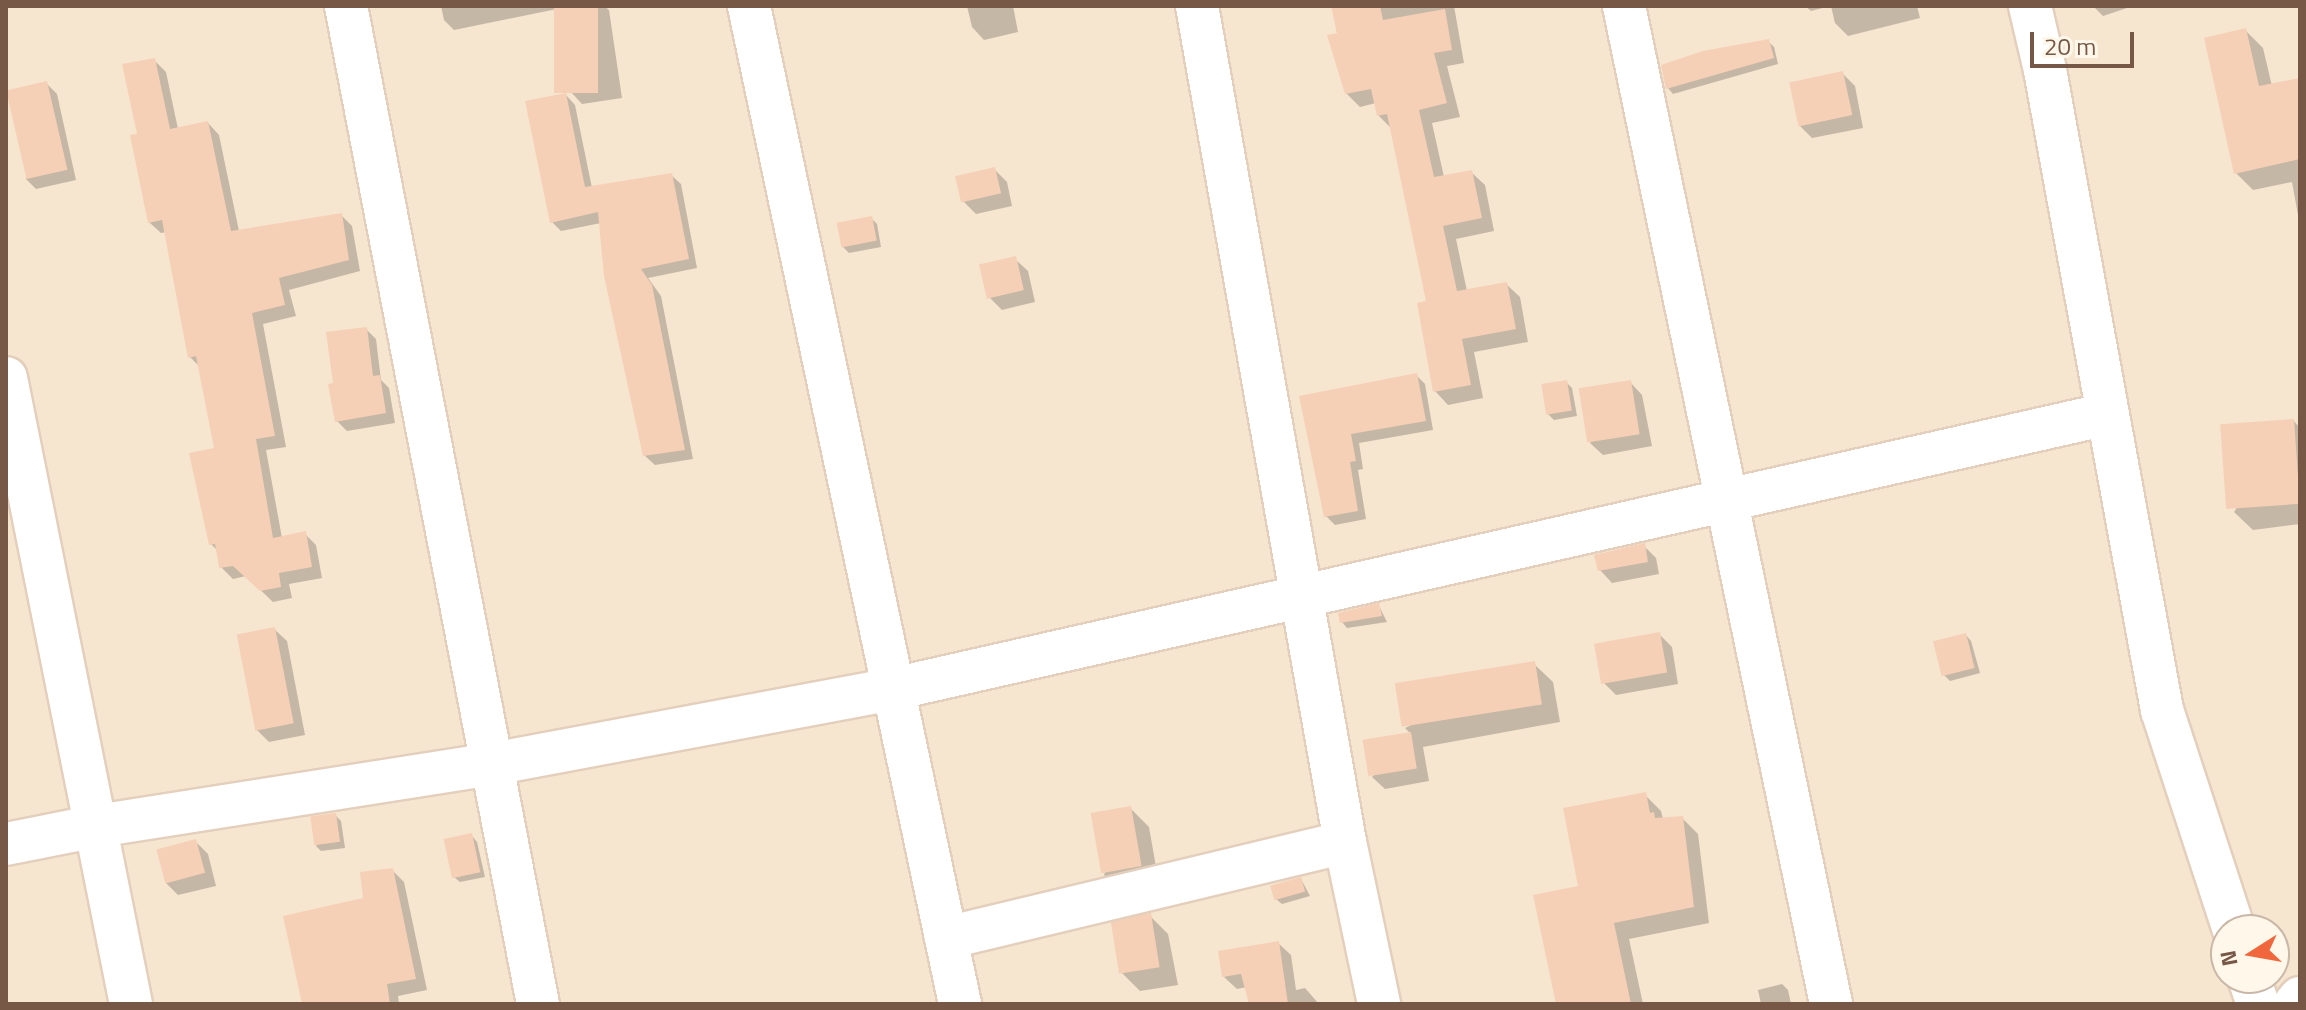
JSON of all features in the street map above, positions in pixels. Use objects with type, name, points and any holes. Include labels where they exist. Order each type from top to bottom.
[{"type":"street","points":[[346,6],[538,1004]]},
{"type":"street","points":[[749,6],[960,1004]]},
{"type":"street","points":[[1197,6],[1345,842],[1379,1004]]},
{"type":"street","points":[[1624,6],[1831,1004]]},
{"type":"street","points":[[2030,6],[2162,710],[2229,914]]},
{"type":"street","points":[[6,378],[131,1004]]},
{"type":"street","points":[[6,844],[97,826],[492,764],[893,689],[2107,414]]},
{"type":"street","points":[[946,938],[1345,842]]},
{"type":"street","points":[[2295,1004],[2300,998]]},
{"type":"shaded area","points":[[6,6],[2300,6],[2300,1004],[6,1004]]},
{"type":"building","points":[[554,6],[598,6],[598,93],[554,93]]},
{"type":"building","points":[[1331,6],[1380,6],[1383,20],[1445,9],[1452,50],[1434,53],[1447,103],[1419,110],[1434,177],[1472,170],[1482,218],[1443,226],[1457,291],[1507,282],[1516,329],[1462,339],[1471,385],[1433,392],[1417,303],[1426,301],[1387,114],[1377,116],[1371,89],[1345,94],[1327,35],[1337,33]]},
{"type":"building","points":[[2246,28],[2259,86],[2300,78],[2300,159],[2234,174],[2204,38]]},
{"type":"building","points":[[1769,39],[1774,58],[1666,89],[1661,65],[1703,51]]},
{"type":"building","points":[[155,58],[170,129],[208,121],[231,231],[342,213],[349,260],[279,278],[285,305],[252,313],[275,436],[256,439],[273,538],[306,531],[312,567],[279,573],[281,587],[260,591],[233,566],[219,568],[215,544],[209,545],[189,453],[214,448],[196,356],[188,358],[162,220],[148,223],[130,135],[137,134],[122,64]]},
{"type":"building","points":[[1843,71],[1852,115],[1799,126],[1789,82]]},
{"type":"building","points":[[47,81],[67,170],[27,179],[6,90]]},
{"type":"building","points":[[566,93],[585,187],[672,173],[689,259],[641,269],[652,285],[685,450],[643,456],[604,276],[598,212],[550,223],[525,101]]},
{"type":"building","points":[[995,167],[1001,193],[961,203],[955,176]]},
{"type":"building","points":[[872,216],[877,241],[841,247],[837,223]]},
{"type":"building","points":[[1016,256],[1024,290],[987,299],[979,265]]},
{"type":"building","points":[[367,327],[373,376],[380,375],[386,413],[335,422],[328,384],[333,383],[326,332]]},
{"type":"building","points":[[1417,373],[1426,421],[1351,434],[1356,461],[1350,462],[1358,511],[1324,517],[1299,396]]},
{"type":"building","points":[[1567,380],[1572,411],[1546,415],[1541,384]]},
{"type":"building","points":[[1631,380],[1640,434],[1587,443],[1579,388]]},
{"type":"building","points":[[2294,419],[2300,504],[2226,509],[2220,424]]},
{"type":"building","points":[[1645,543],[1648,562],[1598,571],[1594,555]]},
{"type":"building","points":[[1379,603],[1382,616],[1340,623],[1338,613]]},
{"type":"building","points":[[275,627],[294,723],[255,731],[237,634]]},
{"type":"building","points":[[1660,632],[1667,672],[1601,684],[1594,644]]},
{"type":"building","points":[[1966,633],[1975,668],[1942,676],[1933,641]]},
{"type":"building","points":[[1535,661],[1542,704],[1402,727],[1395,683]]},
{"type":"building","points":[[1411,732],[1417,769],[1368,776],[1363,740]]},
{"type":"building","points":[[1646,792],[1650,813],[1654,812],[1655,818],[1683,816],[1694,907],[1614,923],[1631,1004],[1556,1004],[1533,895],[1578,886],[1563,808]]},
{"type":"building","points":[[1131,806],[1142,866],[1101,873],[1091,813]]},
{"type":"building","points":[[336,813],[340,842],[314,845],[310,817]]},
{"type":"building","points":[[472,833],[480,872],[452,878],[444,839]]},
{"type":"building","points":[[196,839],[205,873],[165,883],[156,850]]},
{"type":"building","points":[[393,868],[416,979],[387,984],[390,1004],[302,1004],[283,916],[363,898],[360,872]]},
{"type":"building","points":[[1301,877],[1305,891],[1274,900],[1270,886]]},
{"type":"building","points":[[1151,913],[1160,967],[1119,974],[1111,919]]},
{"type":"building","points":[[1279,941],[1288,1004],[1249,1004],[1241,974],[1222,977],[1218,951]]}]
